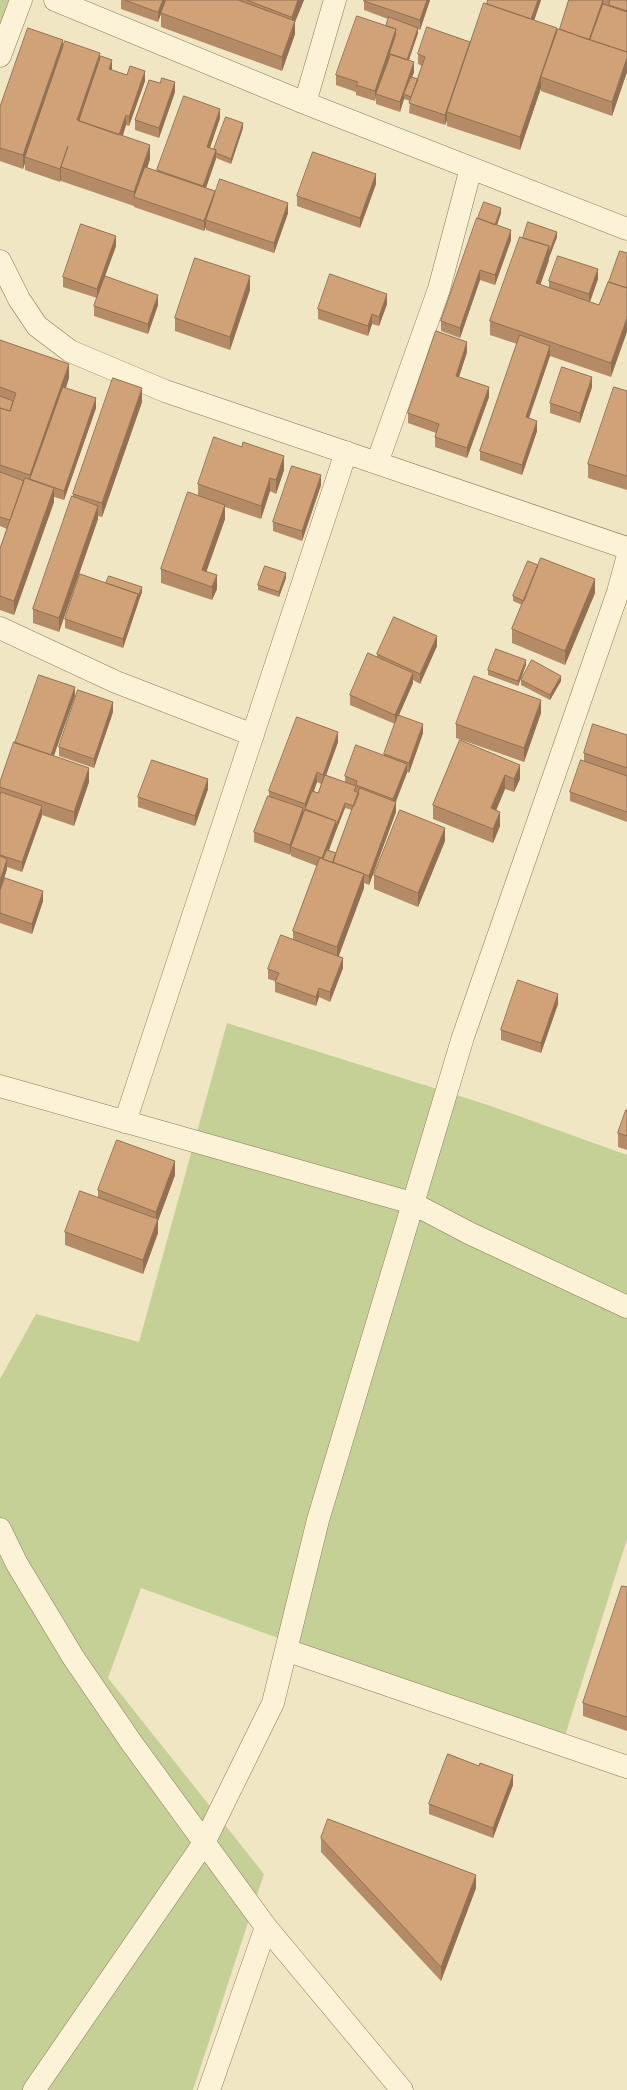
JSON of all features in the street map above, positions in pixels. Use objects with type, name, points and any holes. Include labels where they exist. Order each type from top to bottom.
[{"type":"street","points":[[0,56],[22,0]]},
{"type":"street","points":[[55,0],[305,103],[627,229]]},
{"type":"street","points":[[305,103],[335,0]]},
{"type":"street","points":[[377,462],[439,289],[471,168]]},
{"type":"street","points":[[0,261],[19,299],[37,326],[70,351],[165,391],[627,548]]},
{"type":"street","points":[[125,1122],[346,452]]},
{"type":"street","points":[[34,2090],[204,1843],[273,1703],[318,1520],[463,1037],[623,599],[627,559]]},
{"type":"street","points":[[0,628],[116,682],[253,735]]},
{"type":"street","points":[[0,1086],[412,1203],[469,1233],[627,1307]]},
{"type":"street","points":[[0,1529],[17,1564],[73,1657],[131,1742],[266,1927],[402,2090]]},
{"type":"street","points":[[286,1650],[627,1767]]},
{"type":"street","points":[[209,2090],[266,1927]]},
{"type":"green space","points":[[0,0],[11,0],[0,32]]},
{"type":"green space","points":[[227,1023],[488,1105],[627,1155],[627,1539],[563,1742],[141,1588],[108,1678],[264,1874],[193,2090],[0,2090],[0,1379],[36,1314],[139,1342]]},
{"type":"building","points":[[125,0],[163,0],[158,12]]},
{"type":"building","points":[[166,0],[238,0],[295,21],[282,57],[161,13]]},
{"type":"building","points":[[247,0],[298,0],[292,17]]},
{"type":"building","points":[[364,0],[427,0],[420,20]]},
{"type":"building","points":[[488,0],[538,0],[531,19],[487,4]]},
{"type":"building","points":[[569,0],[603,0],[589,40],[560,29]]},
{"type":"building","points":[[610,0],[627,0],[627,11],[609,5]]},
{"type":"building","points":[[484,3],[557,28],[520,137],[447,112]]},
{"type":"building","points":[[603,4],[627,12],[627,52],[590,40]]},
{"type":"building","points":[[357,16],[396,29],[375,91],[356,85],[358,82],[336,75]]},
{"type":"building","points":[[389,17],[418,28],[407,60],[389,54],[396,34],[396,29],[386,26]]},
{"type":"building","points":[[427,27],[470,42],[445,115],[409,103],[425,57],[418,54]]},
{"type":"building","points":[[28,28],[63,40],[23,155],[0,148],[0,107]]},
{"type":"building","points":[[558,29],[627,52],[627,58],[612,102],[541,77]]},
{"type":"building","points":[[65,41],[100,53],[77,120],[150,145],[134,192],[61,167],[68,146],[60,169],[25,157]]},
{"type":"building","points":[[391,54],[414,62],[400,102],[376,94]]},
{"type":"building","points":[[101,56],[112,60],[109,69],[127,75],[130,66],[145,71],[129,117],[126,115],[119,135],[79,121]]},
{"type":"building","points":[[411,77],[418,79],[411,97],[404,94]]},
{"type":"building","points":[[162,78],[175,82],[159,128],[135,120],[149,80],[160,83]]},
{"type":"building","points":[[184,96],[220,109],[207,147],[216,150],[203,186],[157,170]]},
{"type":"building","points":[[226,117],[243,123],[231,159],[216,153],[216,150],[214,149]]},
{"type":"building","points":[[313,152],[376,174],[360,218],[297,196]]},
{"type":"building","points":[[145,167],[215,191],[204,221],[134,197]]},
{"type":"building","points":[[220,179],[288,203],[274,243],[206,220]]},
{"type":"building","points":[[484,202],[501,208],[495,225],[478,218]]},
{"type":"building","points":[[477,218],[511,230],[495,275],[480,270],[460,328],[441,321]]},
{"type":"building","points":[[528,222],[557,232],[549,253],[549,246],[523,238]]},
{"type":"building","points":[[81,224],[116,236],[97,289],[63,277]]},
{"type":"building","points":[[520,237],[549,246],[536,283],[599,305],[608,282],[627,288],[627,318],[611,363],[490,321]]},
{"type":"building","points":[[620,251],[627,253],[627,288],[609,282]]},
{"type":"building","points":[[558,256],[598,269],[589,294],[549,281]]},
{"type":"building","points":[[195,258],[250,276],[230,337],[175,318]]},
{"type":"building","points":[[330,274],[387,294],[379,317],[372,314],[368,326],[318,309]]},
{"type":"building","points":[[105,276],[158,295],[148,324],[94,306]]},
{"type":"building","points":[[436,331],[467,342],[456,376],[489,387],[467,448],[435,437],[439,424],[408,413]]},
{"type":"building","points":[[520,335],[550,346],[526,417],[537,421],[522,465],[480,451]]},
{"type":"building","points":[[0,340],[69,364],[30,475],[0,465],[0,408],[10,411],[16,393],[0,387]]},
{"type":"building","points":[[562,367],[592,377],[580,413],[550,403]]},
{"type":"building","points":[[113,378],[142,388],[102,503],[73,494]]},
{"type":"building","points":[[63,387],[96,398],[64,491],[30,479]]},
{"type":"building","points":[[614,387],[627,391],[627,476],[588,464]]},
{"type":"building","points":[[0,396],[13,401],[10,411],[0,408]]},
{"type":"building","points":[[214,437],[242,447],[243,442],[284,456],[276,480],[270,478],[261,506],[198,484]]},
{"type":"building","points":[[292,466],[321,475],[302,531],[273,522]]},
{"type":"building","points":[[0,472],[24,481],[10,520],[0,517]]},
{"type":"building","points":[[25,478],[54,488],[14,601],[0,596],[0,549]]},
{"type":"building","points":[[188,492],[225,505],[202,570],[217,575],[212,587],[161,569]]},
{"type":"building","points":[[72,496],[98,506],[59,618],[33,609]]},
{"type":"building","points":[[541,558],[595,579],[565,651],[512,629]]},
{"type":"building","points":[[528,561],[538,565],[524,601],[513,596]]},
{"type":"building","points":[[265,566],[286,573],[279,592],[258,585]]},
{"type":"building","points":[[80,574],[138,594],[123,639],[65,619]]},
{"type":"building","points":[[109,576],[142,587],[138,597],[138,594],[106,583]]},
{"type":"building","points":[[394,617],[437,636],[420,674],[377,654]]},
{"type":"building","points":[[496,649],[526,660],[518,681],[488,670]]},
{"type":"building","points":[[368,653],[413,673],[395,715],[350,695]]},
{"type":"building","points":[[532,660],[561,676],[550,695],[521,680]]},
{"type":"building","points":[[39,675],[75,687],[51,755],[15,743]]},
{"type":"building","points":[[474,676],[541,700],[524,748],[456,724]]},
{"type":"building","points":[[78,690],[113,702],[94,759],[59,747]]},
{"type":"building","points":[[398,715],[423,724],[409,763],[384,754]]},
{"type":"building","points":[[297,717],[338,732],[323,775],[317,772],[305,804],[269,791]]},
{"type":"building","points":[[593,724],[627,735],[627,768],[584,753]]},
{"type":"building","points":[[460,740],[520,765],[514,779],[505,775],[491,808],[500,812],[493,829],[433,805]]},
{"type":"building","points":[[14,742],[89,768],[74,812],[0,787],[0,782]]},
{"type":"building","points":[[356,745],[407,764],[393,799],[356,785],[357,781],[345,776]]},
{"type":"building","points":[[152,760],[208,779],[195,816],[138,797]]},
{"type":"building","points":[[581,760],[627,776],[627,812],[570,792]]},
{"type":"building","points":[[325,775],[356,786],[354,791],[359,793],[354,806],[345,803],[336,826],[336,821],[305,809],[312,791],[318,793]]},
{"type":"building","points":[[360,788],[396,802],[369,876],[333,862]]},
{"type":"building","points":[[1,792],[42,806],[22,862],[0,855]]},
{"type":"building","points":[[268,796],[303,808],[290,845],[254,832]]},
{"type":"building","points":[[305,810],[336,821],[322,858],[291,847]]},
{"type":"building","points":[[400,810],[445,828],[418,893],[374,875]]},
{"type":"building","points":[[327,850],[336,853],[333,863],[323,859]]},
{"type":"building","points":[[0,856],[7,859],[0,881]]},
{"type":"building","points":[[320,858],[364,874],[337,947],[293,931]]},
{"type":"building","points":[[5,878],[43,891],[32,924],[0,913],[0,891]]},
{"type":"building","points":[[281,935],[343,958],[330,992],[319,988],[316,997],[275,982],[279,973],[268,969]]},
{"type":"building","points":[[518,980],[558,994],[541,1043],[501,1030]]},
{"type":"building","points":[[626,1110],[627,1111],[627,1136],[618,1133]]},
{"type":"building","points":[[117,1140],[175,1161],[156,1212],[98,1190]]},
{"type":"building","points":[[80,1191],[158,1219],[143,1260],[65,1232]]},
{"type":"building","points":[[622,1586],[627,1587],[627,1717],[583,1703]]},
{"type":"building","points":[[448,1754],[479,1766],[480,1763],[513,1775],[493,1828],[429,1804]]},
{"type":"building","points":[[328,1819],[476,1875],[441,1967],[321,1838]]}]
